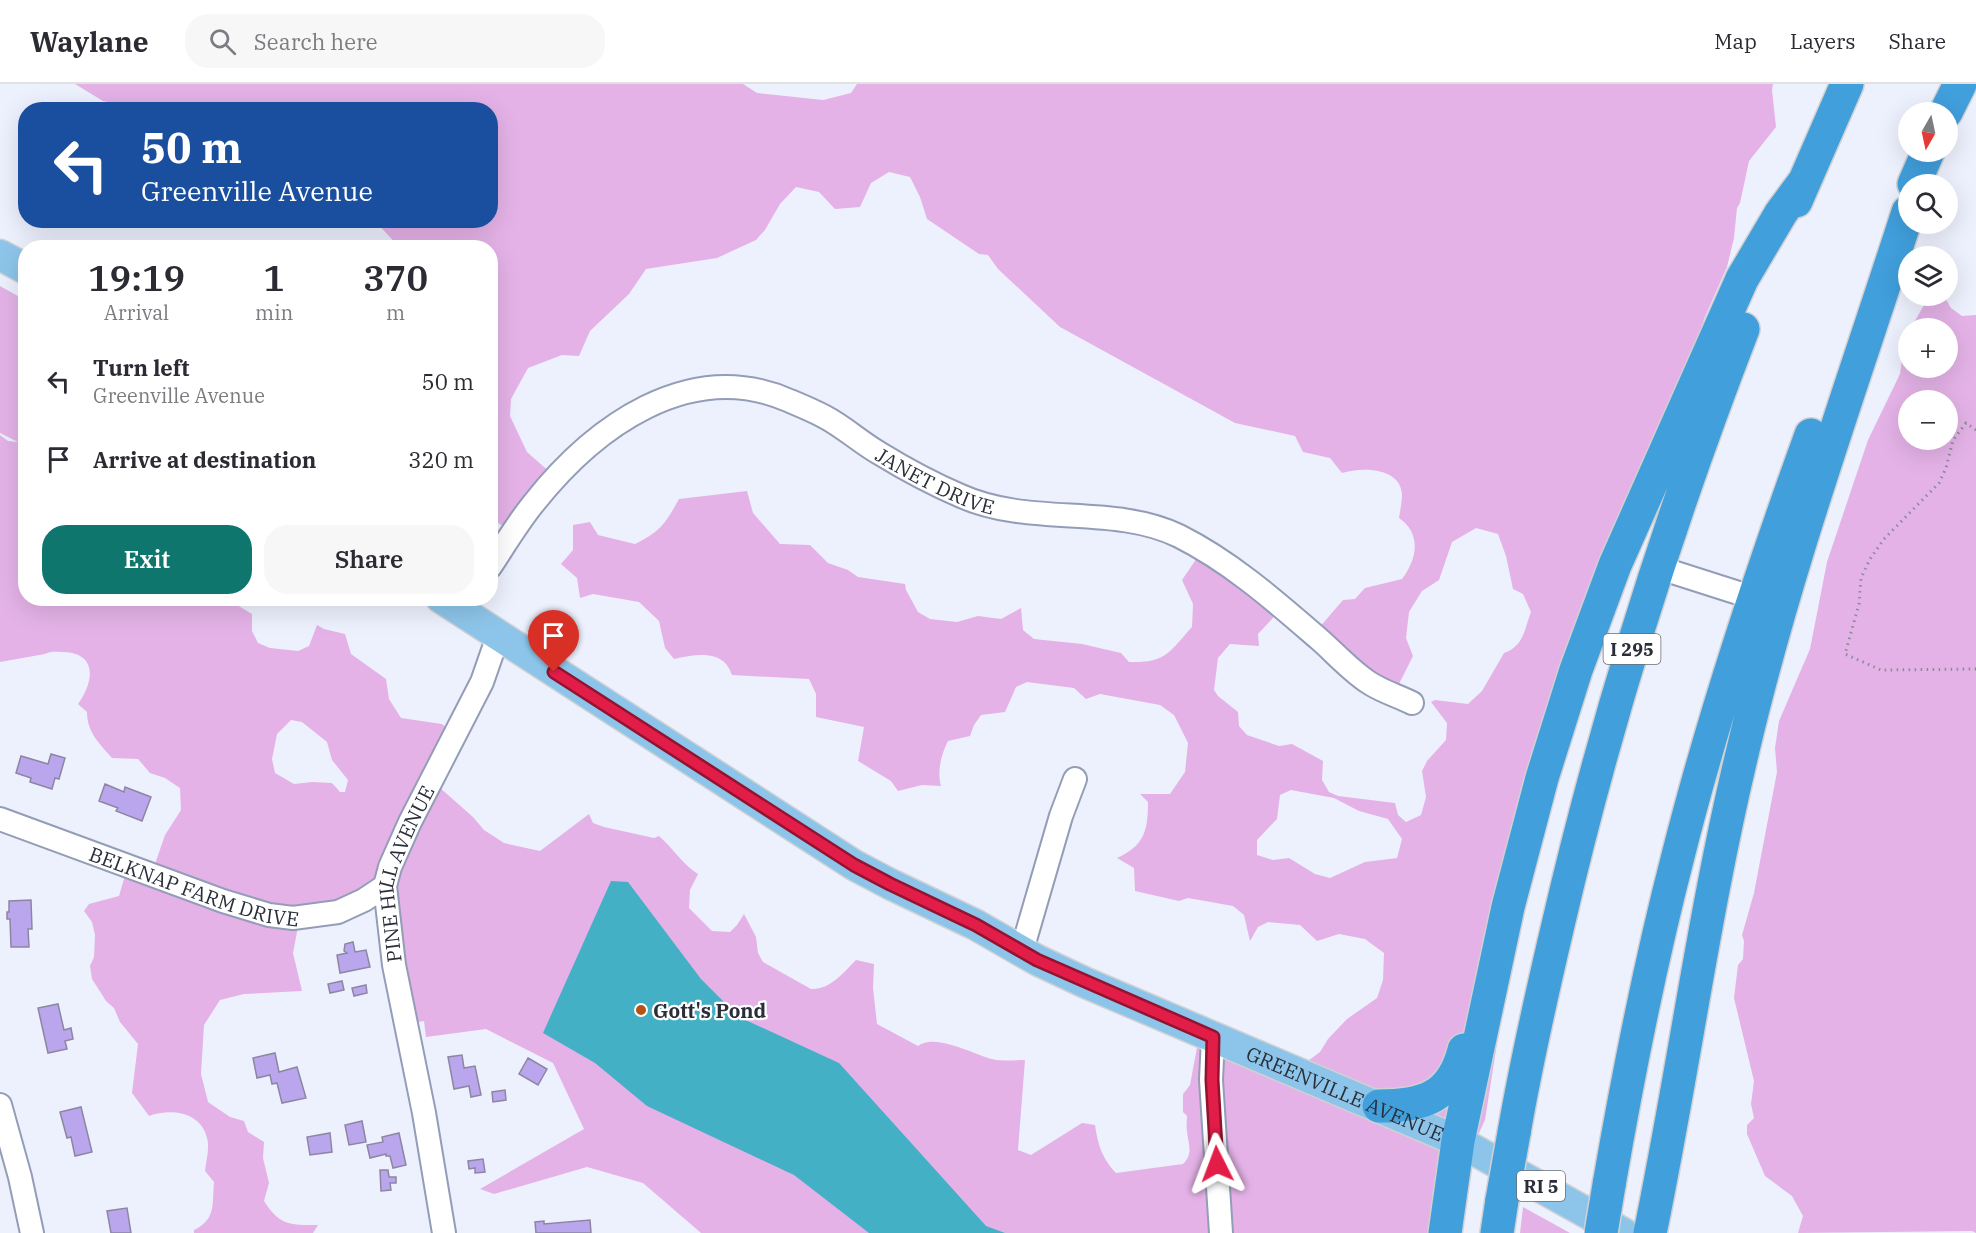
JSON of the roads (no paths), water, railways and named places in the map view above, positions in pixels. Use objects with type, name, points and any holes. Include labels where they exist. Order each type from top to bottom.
[{"type":"highway","name":"I 295","points":[[1497,1233],[1539,1004],[1589,798],[1620,686],[1657,567],[1728,366],[1846,84]]},
{"type":"highway","points":[[1951,102],[1960,84]]},
{"type":"highway","points":[[1446,1233],[1458,1141],[1517,869],[1558,724],[1576,670],[1615,565],[1742,279],[1771,229],[1804,182]]},
{"type":"highway","points":[[1601,1233],[1628,1076],[1670,887],[1709,744],[1754,598],[1835,368],[1898,220]]},
{"type":"highway","points":[[1650,1233],[1718,865],[1756,698],[1802,534],[1901,234]]},
{"type":"highway","points":[[1379,1106],[1416,1102],[1448,1086],[1461,1063],[1475,1005],[1494,970]]},
{"type":"main road","points":[[0,255],[18,265]]},
{"type":"main road","name":"GREENVILLE AVENUE","points":[[461,606],[498,636],[854,865],[1086,983],[1458,1141],[1623,1233]]},
{"type":"street","name":"JANET DRIVE","points":[[498,555],[532,505],[572,459],[612,426],[651,404],[681,393],[709,388],[742,388],[787,399],[826,417],[877,452],[928,481],[989,507],[1018,513],[1118,520],[1154,526],[1177,535],[1233,569],[1271,598],[1368,682],[1412,703]]},
{"type":"street","points":[[1657,567],[1754,598]]},
{"type":"street","name":"PINE HILL AVENUE","points":[[444,1233],[424,1113],[394,965],[385,886],[390,867],[410,822],[482,682],[498,636]]},
{"type":"street","points":[[1022,950],[1061,816],[1075,779]]},
{"type":"street","name":"BELKNAP FARM DRIVE","points":[[0,819],[223,901],[269,915],[293,918],[338,912],[364,900],[385,886]]},
{"type":"street","points":[[1213,1037],[1212,1080],[1221,1233]]},
{"type":"street","points":[[0,1104],[20,1177],[32,1233]]},
{"type":"water","points":[[611,881],[628,882],[701,979],[739,1017],[839,1063],[986,1226],[1005,1233],[869,1233],[794,1175],[647,1106],[595,1063],[543,1033]]},
{"type":"place","name":"Gott's Pond","points":[[641,1010]]}]
